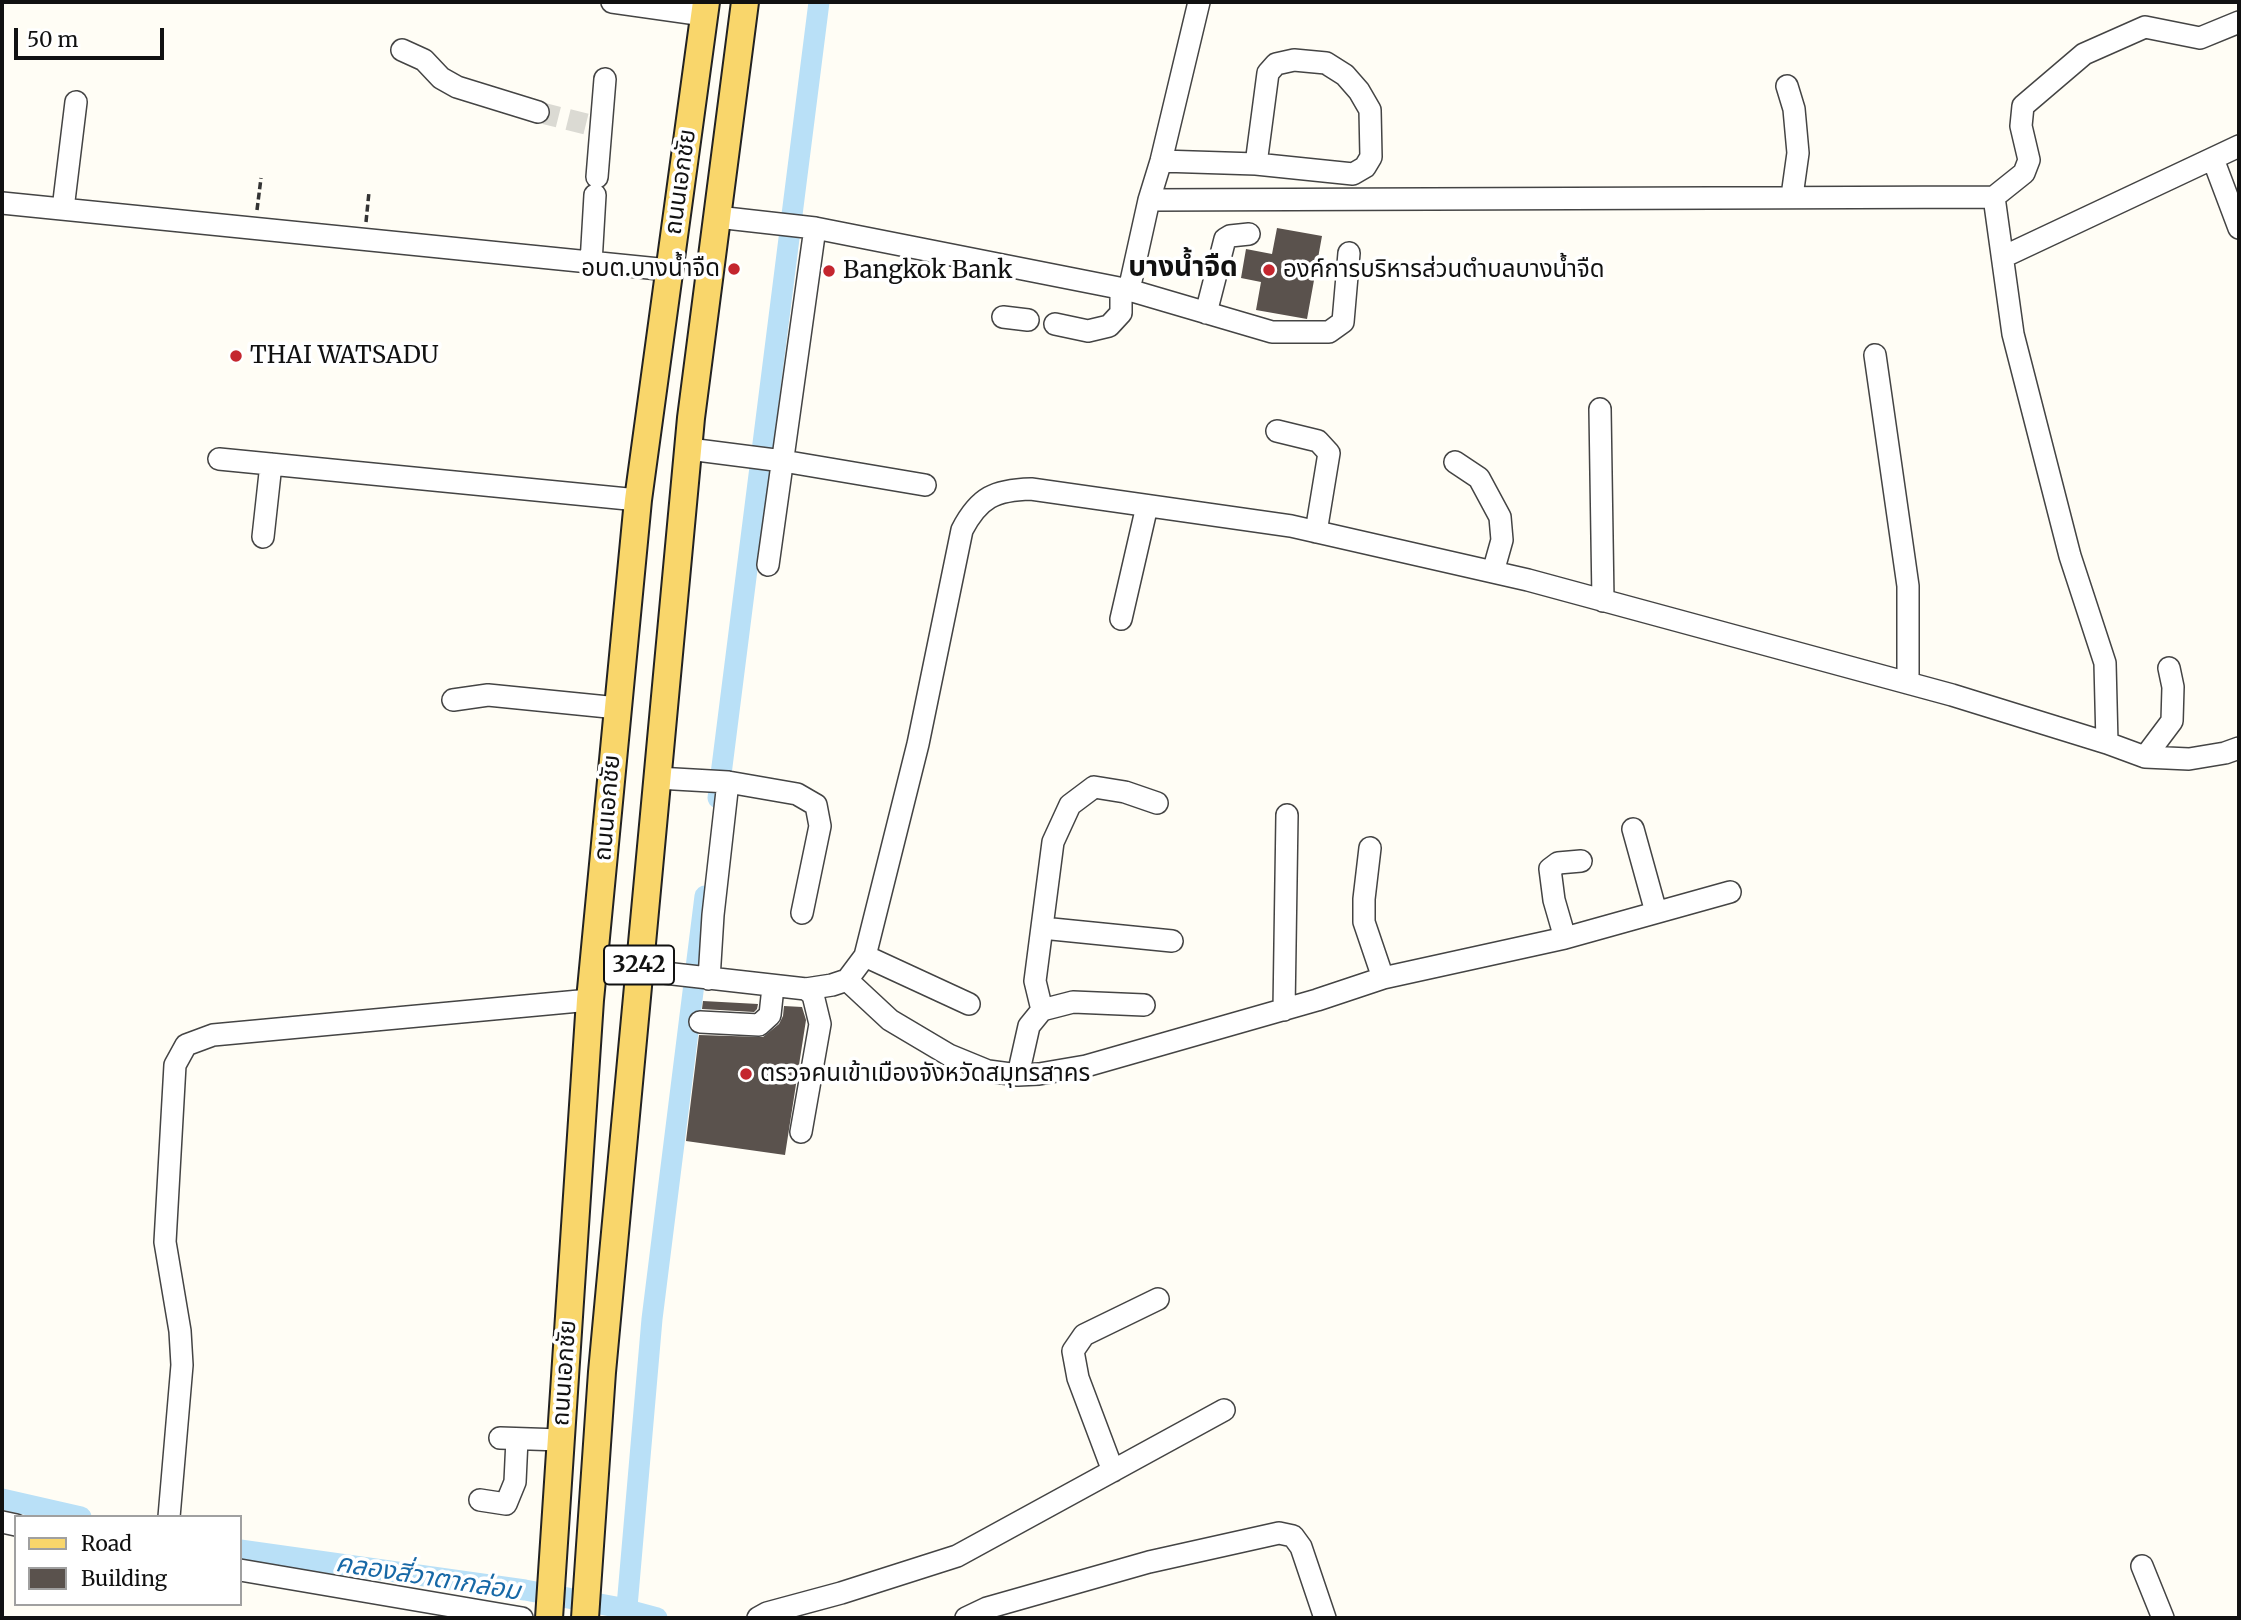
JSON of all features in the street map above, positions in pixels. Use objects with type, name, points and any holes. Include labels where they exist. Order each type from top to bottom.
[{"type":"main road","name":"ถนนเอกชัย","points":[[585,1615],[602,1372],[648,971],[657,778],[678,559],[689,449],[745,2]]},
{"type":"main road","name":"ถนนเอกชัย","points":[[550,1614],[590,1000],[638,500],[705,8]]},
{"type":"main road","points":[[633,552],[678,559]]},
{"type":"street","points":[[612,2],[705,8]]},
{"type":"street","points":[[1055,324],[1088,331],[1109,326],[1121,313],[1199,2]]},
{"type":"street","points":[[1149,200],[1994,197],[2024,173],[2029,160],[2021,126],[2023,106],[2084,54],[2145,27],[2200,38],[2239,22]]},
{"type":"street","points":[[402,50],[424,60],[441,78],[457,88],[538,112]]},
{"type":"street","points":[[1161,161],[1256,164],[1353,173],[1365,167],[1371,157],[1370,110],[1359,91],[1345,75],[1326,63],[1294,60],[1276,64],[1268,73],[1256,164]]},
{"type":"street","points":[[591,263],[596,186],[594,125],[605,79]]},
{"type":"street","points":[[1787,86],[1794,109],[1798,153],[1791,197]]},
{"type":"street","points":[[63,209],[76,102]]},
{"type":"street","points":[[2003,257],[2224,169],[2239,146]]},
{"type":"street","points":[[2224,169],[2239,228]]},
{"type":"street","points":[[1994,197],[2013,334],[2070,556],[2105,663],[2107,743]]},
{"type":"street","points":[[2,203],[669,270]]},
{"type":"street","points":[[718,217],[809,228],[1125,290],[1272,332],[1329,332],[1343,323],[1349,253]]},
{"type":"street","points":[[768,565],[777,461],[809,228]]},
{"type":"street","points":[[1206,313],[1225,239],[1249,234]]},
{"type":"street","points":[[1003,317],[1028,320]]},
{"type":"street","points":[[1875,355],[1908,586],[1908,683]]},
{"type":"street","points":[[1600,409],[1603,601]]},
{"type":"street","points":[[1277,431],[1318,441],[1329,453],[1316,532]]},
{"type":"street","points":[[689,449],[925,485]]},
{"type":"street","points":[[219,459],[638,500]]},
{"type":"street","points":[[1455,462],[1479,478],[1500,517],[1502,540],[1493,572]]},
{"type":"street","points":[[263,537],[271,464]]},
{"type":"street","points":[[648,971],[806,989],[847,980],[865,956],[918,744],[962,530],[971,514],[995,493],[1009,490],[1031,489],[1291,526],[1493,572],[1952,695],[2145,757],[2189,759],[2239,748]]},
{"type":"street","points":[[1121,619],[1147,506]]},
{"type":"street","points":[[2145,757],[2172,722],[2173,687],[2169,667]]},
{"type":"street","points":[[453,700],[488,695],[618,708]]},
{"type":"street","points":[[657,778],[723,782],[797,794],[816,805],[820,826],[802,914]]},
{"type":"street","points":[[709,979],[723,782]]},
{"type":"street","points":[[1042,1010],[1035,981],[1053,842],[1070,804],[1094,787],[1125,792],[1157,803]]},
{"type":"street","points":[[1284,1010],[1287,815]]},
{"type":"street","points":[[1633,829],[1656,912]]},
{"type":"street","points":[[1370,848],[1364,922],[1383,978]]},
{"type":"street","points":[[1565,938],[1554,900],[1550,869],[1558,863],[1581,861]]},
{"type":"street","points":[[847,980],[890,1020],[948,1055],[988,1071],[1018,1075],[1086,1066],[1284,1010],[1383,978],[1565,938],[1730,892]]},
{"type":"street","points":[[1042,928],[1172,941]]},
{"type":"street","points":[[865,956],[969,1004]]},
{"type":"street","points":[[700,1022],[759,1025],[770,1015],[773,987]]},
{"type":"street","points":[[801,1132],[820,1024],[813,995],[806,989]]},
{"type":"street","points":[[169,1513],[182,1365],[180,1331],[165,1242],[176,1065],[186,1045],[212,1035],[590,1000]]},
{"type":"street","points":[[1018,1075],[1029,1026],[1042,1010],[1073,1002],[1144,1004]]},
{"type":"street","points":[[1113,1471],[1078,1378],[1073,1351],[1084,1335],[1158,1299]]},
{"type":"street","points":[[758,1618],[957,1556],[1224,1410]]},
{"type":"street","points":[[480,1500],[506,1504],[515,1482],[508,1438],[561,1440]]},
{"type":"street","points":[[966,1618],[987,1608],[1149,1562],[1279,1533],[1293,1536],[1301,1547],[1325,1618]]},
{"type":"street","points":[[2142,1566],[2163,1618]]},
{"type":"street","points":[[242,1570],[522,1618]]},
{"type":"path","points":[[255,229],[261,178]]},
{"type":"path","points":[[365,240],[369,192]]},
{"type":"building","points":[[1277,228],[1322,236],[1307,319],[1256,310],[1261,282],[1241,278],[1246,249],[1272,254]]},
{"type":"building","points":[[703,1001],[758,1004],[754,1012],[702,1009]]},
{"type":"building","name":"ตรวจคนเข้าเมืองจังหวัดสมุทรสาคร","points":[[784,1006],[802,1007],[806,1020],[785,1155],[686,1141],[699,1035],[763,1037],[779,1024]]},
{"type":"waterway","points":[[718,798],[819,2]]},
{"type":"waterway","points":[[626,1618],[652,1319],[705,896]]},
{"type":"waterway","name":"คลองสี่วาตากล่อม","points":[[2,1499],[72,1515]]},
{"type":"waterway","name":"คลองสี่วาตากล่อม","points":[[242,1550],[525,1590],[616,1607],[657,1618]]},
{"type":"tunnel","points":[[538,112],[586,124]]},
{"type":"place","name":"อบต.บางน้ำจืด","points":[[734,269]]},
{"type":"place","name":"องค์การบริหารส่วนตำบลบางน้ำจืด","points":[[1269,270]]},
{"type":"place","name":"Bangkok Bank","points":[[829,271]]},
{"type":"place","name":"THAI WATSADU","points":[[236,356]]},
{"type":"place","name":"ตรวจคนเข้าเมืองจังหวัดสมุทรสาคร","points":[[746,1074]]},
{"type":"district","name":"บางน้ำจืด","points":[[1183,268]]}]
